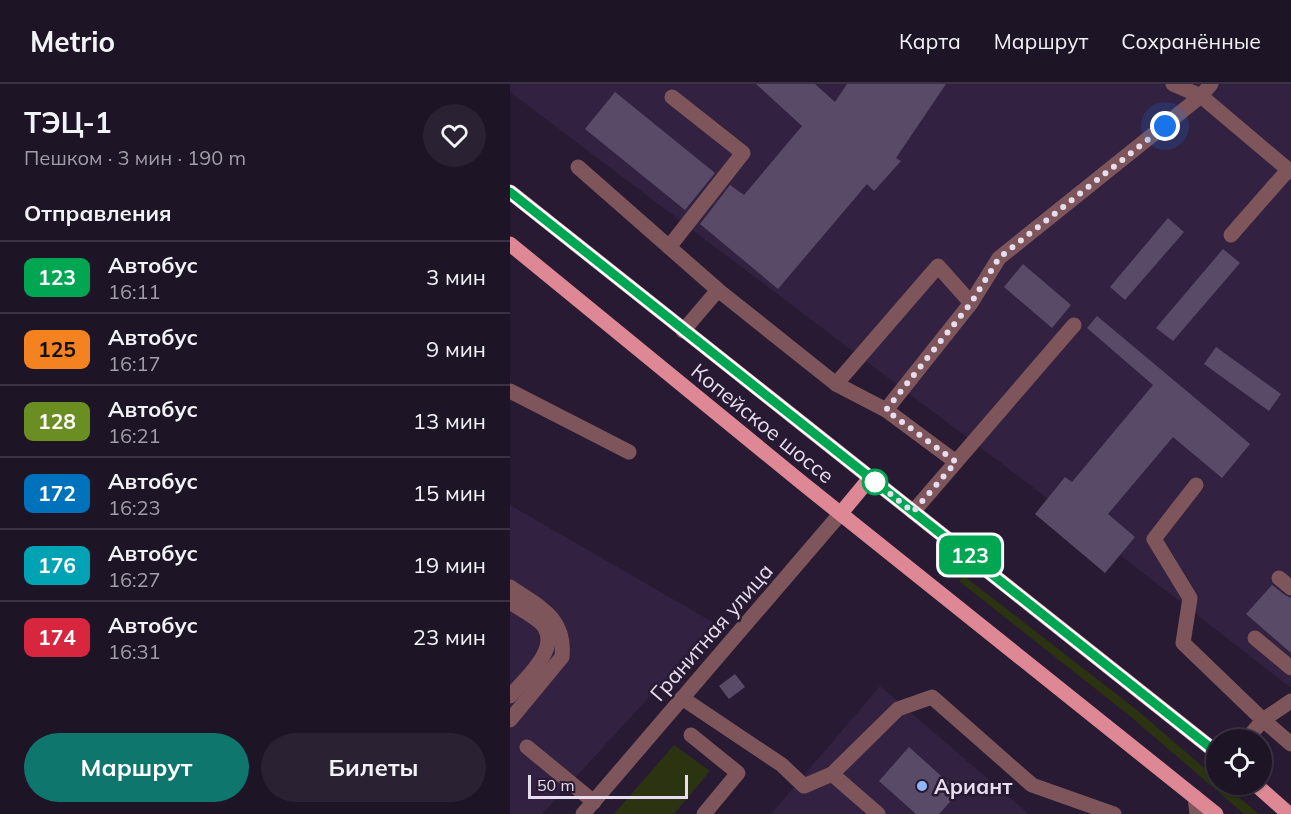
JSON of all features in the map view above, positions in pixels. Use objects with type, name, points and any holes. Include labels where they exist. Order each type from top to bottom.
[{"type":"main road","name":"Копейское шоссе","points":[[510,192],[1206,744]]},
{"type":"main road","name":"Копейское шоссе","points":[[510,244],[1216,814]]},
{"type":"main road","name":"Гранитная улица","points":[[841,513],[870,478]]},
{"type":"main road","points":[[1267,795],[1289,814]]},
{"type":"street","points":[[1173,84],[1202,96],[1290,171],[1231,235]]},
{"type":"street","points":[[886,410],[971,303],[999,258],[1202,96],[1212,84]]},
{"type":"street","points":[[669,247],[743,153],[672,97]]},
{"type":"street","points":[[578,167],[718,290],[836,384],[886,410],[956,462]]},
{"type":"street","points":[[836,384],[938,266],[971,303]]},
{"type":"street","points":[[683,331],[718,290]]},
{"type":"street","points":[[913,512],[1074,325]]},
{"type":"street","points":[[510,392],[629,452]]},
{"type":"street","points":[[1196,485],[1154,539],[1190,598],[1183,643],[1291,744]]},
{"type":"street","name":"Гранитная улица","points":[[583,814],[841,513]]},
{"type":"street","points":[[510,587],[553,619],[559,627],[563,647],[562,657],[510,720]]},
{"type":"street","points":[[510,696],[543,658],[549,645],[548,632],[540,623],[513,606]]},
{"type":"street","points":[[1255,638],[1291,668]]},
{"type":"street","points":[[682,698],[782,765],[804,786],[832,774],[898,709],[932,697],[1032,785],[1114,814]]},
{"type":"street","points":[[1255,729],[1263,720],[1291,701]]},
{"type":"street","points":[[691,735],[738,773],[704,814]]},
{"type":"street","points":[[527,747],[594,802]]},
{"type":"street","points":[[832,774],[878,814]]},
{"type":"street","points":[[1195,797],[1197,814]]},
{"type":"shaded area","points":[[510,84],[1291,84],[1291,688],[1039,492],[510,92]]},
{"type":"shaded area","points":[[510,505],[716,624],[542,814],[510,814]]},
{"type":"shaded area","points":[[880,686],[1029,814],[771,814]]},
{"type":"green space","points":[[964,576],[1137,710],[1206,769],[1206,781],[1131,717],[959,581]]},
{"type":"green space","points":[[674,745],[710,771],[674,814],[614,814]]},
{"type":"green space","points":[[1222,795],[1236,795],[1259,814],[1244,814]]},
{"type":"building","points":[[756,84],[815,84],[835,102],[847,84],[946,84],[896,158],[901,161],[874,191],[867,184],[778,289],[700,224],[730,185],[744,195],[802,126]]},
{"type":"building","points":[[615,92],[715,173],[685,210],[585,129]]},
{"type":"building","points":[[1168,218],[1184,232],[1125,300],[1110,287]]},
{"type":"building","points":[[1223,249],[1240,263],[1173,341],[1156,328]]},
{"type":"building","points":[[1023,264],[1071,305],[1052,328],[1004,287]]},
{"type":"building","points":[[1097,316],[1250,444],[1222,478],[1173,437],[1108,514],[1135,537],[1105,573],[1035,514],[1065,477],[1072,482],[1153,385],[1087,328]]},
{"type":"building","points":[[1216,347],[1281,394],[1269,411],[1204,364]]},
{"type":"building","points":[[1272,585],[1291,598],[1291,653],[1246,614]]},
{"type":"building","points":[[735,674],[745,687],[729,699],[719,686]]},
{"type":"building","points":[[909,747],[959,792],[939,814],[916,814],[879,781]]},
{"type":"bus line","name":"123","points":[[510,192],[1206,744]]},
{"type":"place","name":"Ариант","points":[[922,786]]},
{"type":"route","points":[[875,482],[870,478],[913,512],[956,462],[886,410],[971,303],[999,258],[1165,126]]}]
